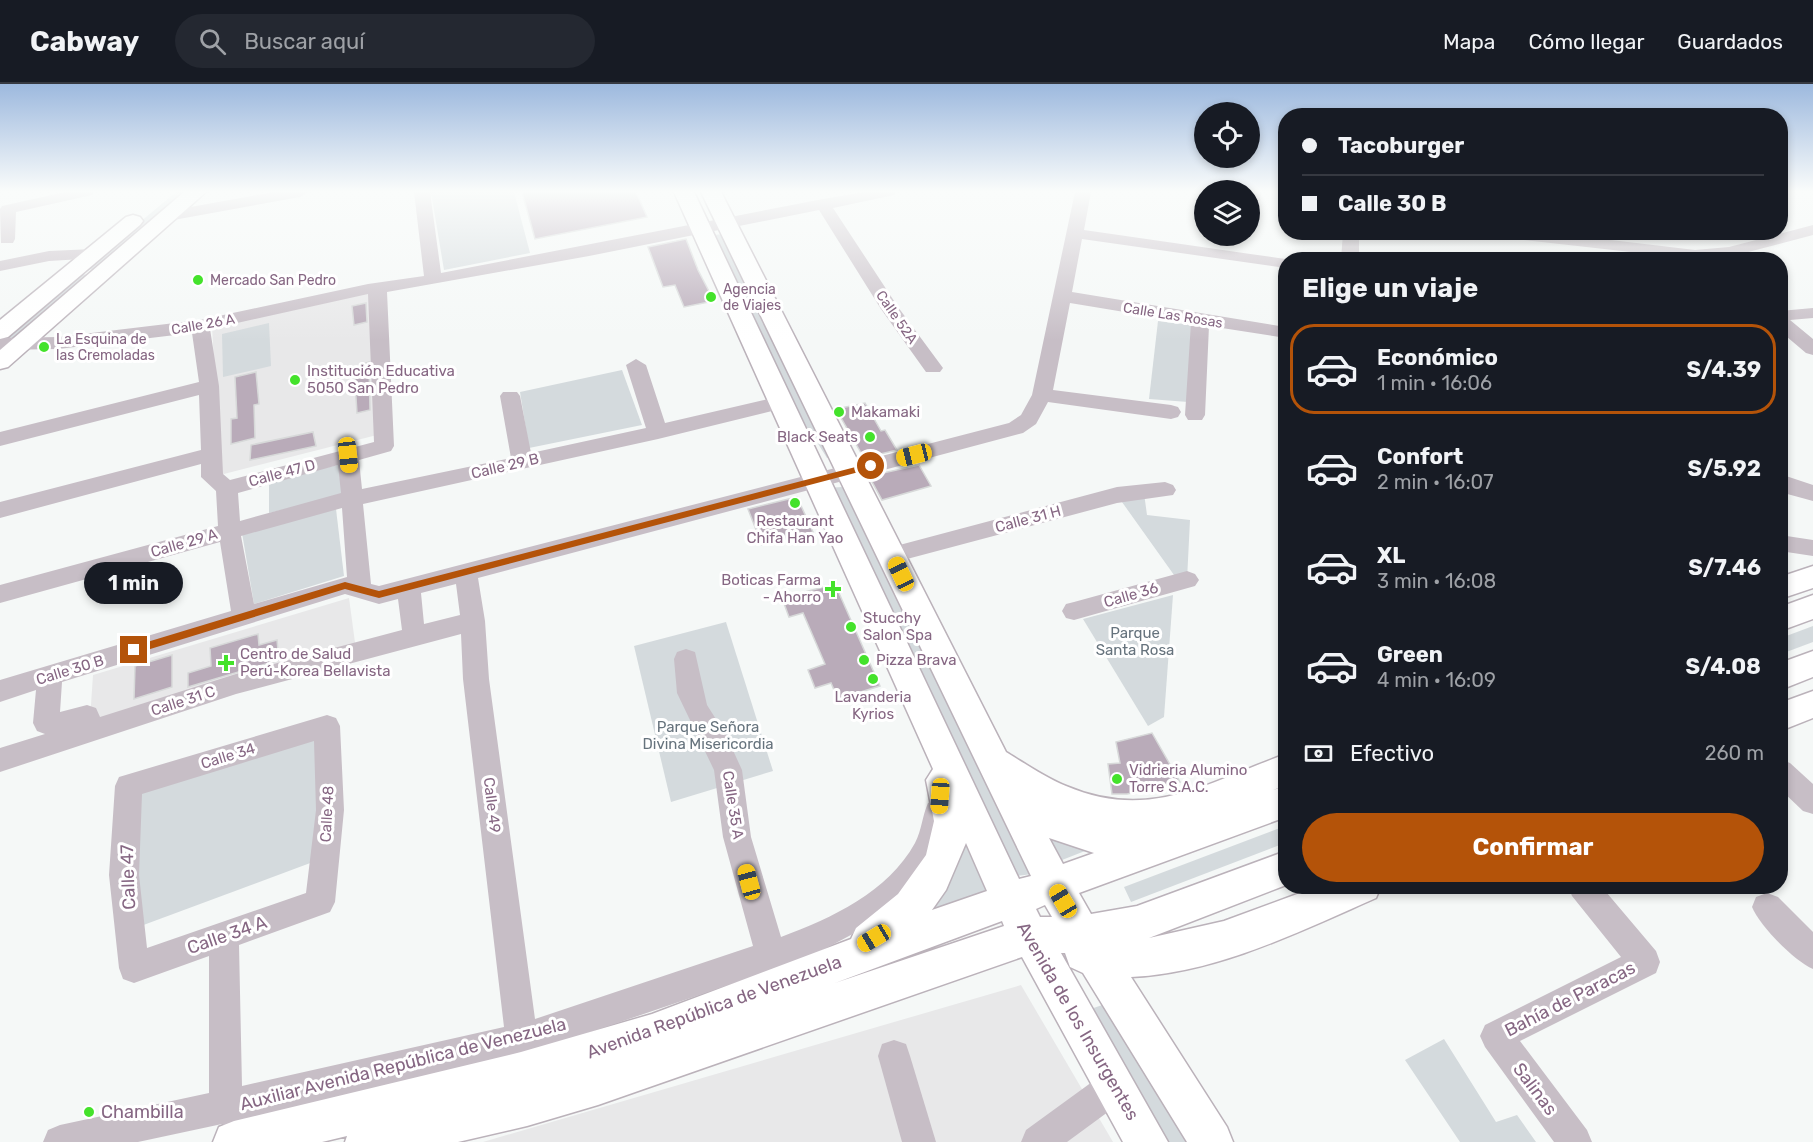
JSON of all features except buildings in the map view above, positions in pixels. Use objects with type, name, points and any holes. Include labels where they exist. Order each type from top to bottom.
[{"type":"main road","points":[[0,332],[108,241]]},
{"type":"main road","points":[[0,362],[9,345],[137,241]]},
{"type":"main road","name":"Avenida de los Insurgentes","points":[[720,241],[781,402],[1010,900],[1147,1142]]},
{"type":"main road","points":[[723,241],[850,472],[1054,885],[1212,1142]]},
{"type":"main road","points":[[1788,585],[1813,577]]},
{"type":"main road","points":[[1788,616],[1813,607]]},
{"type":"main road","points":[[1788,674],[1813,664]]},
{"type":"main road","points":[[1788,714],[1813,704]]},
{"type":"main road","points":[[991,760],[1024,784],[1062,802],[1100,812],[1145,818],[1179,811],[1278,772]]},
{"type":"main road","points":[[826,967],[903,917],[935,874],[951,826],[941,774]]},
{"type":"main road","points":[[1012,803],[1067,830],[1129,845],[1161,847]]},
{"type":"main road","name":"Avenida República de Venezuela","points":[[230,1125],[521,1073],[652,1034],[826,967],[1278,804]]},
{"type":"main road","points":[[1090,946],[1137,924],[1278,871]]},
{"type":"main road","points":[[1029,936],[1090,946],[1139,960],[1196,948],[1341,894]]},
{"type":"main road","name":"Avenida República de Venezuela","points":[[366,1142],[527,1105],[598,1084],[1029,936]]},
{"type":"street","points":[[428,241],[433,279]]},
{"type":"street","name":"Calle 26 A","points":[[9,345],[75,341],[200,326],[378,287],[403,285],[629,241]]},
{"type":"street","name":"Calle 52A","points":[[847,241],[890,309],[933,368]]},
{"type":"street","name":"Calle 30 B","points":[[0,691],[345,585],[379,595],[1016,428],[1029,419],[1042,395],[1071,241]]},
{"type":"street","points":[[1158,241],[1245,250],[1278,260]]},
{"type":"street","points":[[1601,241],[1674,252]]},
{"type":"street","points":[[1729,252],[1770,241]]},
{"type":"street","points":[[2,266],[49,255],[93,254]]},
{"type":"street","name":"Calle 47 D","points":[[227,488],[384,446],[378,287]]},
{"type":"street","name":"Calle Las Rosas","points":[[1061,296],[1278,332]]},
{"type":"street","points":[[1788,315],[1813,313]]},
{"type":"street","points":[[1195,415],[1200,319]]},
{"type":"street","points":[[200,326],[209,386],[212,477],[227,488],[229,530],[244,616]]},
{"type":"street","points":[[1788,328],[1813,349]]},
{"type":"street","points":[[636,365],[658,432]]},
{"type":"street","points":[[0,439],[209,386]]},
{"type":"street","points":[[1042,395],[1171,412]]},
{"type":"street","points":[[510,396],[522,462]]},
{"type":"street","name":"Calle 29 B","points":[[229,530],[352,498],[381,494],[781,402]]},
{"type":"street","points":[[0,510],[211,454]]},
{"type":"street","points":[[348,455],[360,590]]},
{"type":"street","points":[[1788,487],[1813,494]]},
{"type":"street","name":"Calle 31 H","points":[[892,555],[1117,495],[1165,490]]},
{"type":"street","name":"Calle 29 A","points":[[0,594],[229,530]]},
{"type":"street","points":[[1788,544],[1813,548]]},
{"type":"street","name":"Calle 49","points":[[466,573],[473,621],[476,679],[522,1038]]},
{"type":"street","name":"Calle 36","points":[[1074,611],[1187,580]]},
{"type":"street","points":[[409,587],[412,626]]},
{"type":"street","name":"Calle 31 C","points":[[0,760],[236,684],[473,621]]},
{"type":"street","name":"Calle 35 A","points":[[686,659],[690,693],[696,709],[717,742],[726,762],[734,798],[737,837],[771,955]]},
{"type":"street","points":[[50,676],[46,723],[49,725],[125,706]]},
{"type":"street","name":"Auxiliar Avenida República de Venezuela","points":[[60,1142],[230,1125],[522,1038],[771,955],[836,927],[880,903],[909,877],[925,853],[938,817],[941,774],[926,719]]},
{"type":"street","name":"Calle 34","points":[[129,786],[327,726]]},
{"type":"street","name":"Calle 48","points":[[320,902],[330,810],[327,726]]},
{"type":"street","points":[[1788,779],[1813,802]]},
{"type":"street","name":"Calle 47","points":[[129,786],[124,875],[134,968]]},
{"type":"street","name":"Bahía de Paracas","points":[[1496,1036],[1645,962],[1589,894]]},
{"type":"street","name":"Calle 34 A","points":[[134,968],[320,902]]},
{"type":"street","points":[[1767,907],[1813,954]]},
{"type":"street","points":[[224,935],[230,1125]]},
{"type":"street","name":"Salinas","points":[[1496,1036],[1575,1142]]},
{"type":"street","points":[[894,1056],[919,1142]]},
{"type":"street","points":[[1038,1142],[1115,1086]]},
{"type":"shaded area","name":"Institución Educativa 5050 San Pedro","points":[[374,291],[377,435],[220,475],[212,326]]},
{"type":"shaded area","name":"Centro de Salud Perú-Korea Bellavista","points":[[349,598],[356,650],[89,734],[93,675]]},
{"type":"shaded area","points":[[1021,985],[1113,1142],[483,1142]]},
{"type":"green space","points":[[117,241],[130,241],[97,270],[84,269]]},
{"type":"green space","points":[[439,241],[527,241],[530,253],[444,270]]},
{"type":"green space","points":[[716,241],[729,241],[834,456],[827,458],[810,431],[798,424]]},
{"type":"green space","points":[[78,274],[91,275],[17,339],[0,338]]},
{"type":"green space","points":[[1158,321],[1192,325],[1188,402],[1149,399]]},
{"type":"green space","points":[[269,323],[271,366],[223,377],[222,334]]},
{"type":"green space","points":[[622,370],[642,425],[529,448],[520,392]]},
{"type":"green space","points":[[342,464],[343,495],[269,513],[269,481]]},
{"type":"green space","points":[[842,487],[865,524],[1033,874],[1008,877],[827,488]]},
{"type":"green space","points":[[1144,493],[1147,515],[1190,520],[1187,580],[1179,582],[1117,495]]},
{"type":"green space","points":[[336,509],[344,576],[254,604],[242,533]]},
{"type":"green space","name":"Parque Santa Rosa","points":[[1173,595],[1164,717],[1148,726],[1083,619]]},
{"type":"green space","name":"Parque Señora Divina Misericordia","points":[[726,622],[773,771],[671,802],[634,646]]},
{"type":"green space","points":[[1813,626],[1813,642],[1788,651],[1788,635]]},
{"type":"green space","points":[[315,735],[321,859],[130,930],[137,790]]},
{"type":"green space","points":[[1040,828],[1085,851],[1062,860]]},
{"type":"green space","points":[[1278,829],[1278,846],[1131,902],[1124,887]]},
{"type":"green space","points":[[964,834],[990,889],[925,914]]},
{"type":"green space","points":[[1111,1002],[1196,1142],[1159,1142],[1082,1012]]},
{"type":"green space","points":[[1444,1039],[1496,1122],[1517,1115],[1536,1142],[1460,1142],[1405,1060]]},
{"type":"place","name":"Mercado San Pedro","points":[[198,280]]},
{"type":"place","name":"Agencia de Viajes","points":[[711,297]]},
{"type":"place","name":"La Esquina de las Cremoladas","points":[[44,347]]},
{"type":"place","name":"Institución Educativa 5050 San Pedro","points":[[295,380]]},
{"type":"place","name":"Makamaki","points":[[839,412]]},
{"type":"place","name":"Black Seats","points":[[870,437]]},
{"type":"place","name":"Restaurant Chifa Han Yao","points":[[795,503]]},
{"type":"place","name":"Boticas Farma - Ahorro","points":[[833,589]]},
{"type":"place","name":"Stucchy Salon Spa","points":[[851,627]]},
{"type":"place","name":"Pizza Brava","points":[[864,660]]},
{"type":"place","name":"Centro de Salud Perú-Korea Bellavista","points":[[226,663]]},
{"type":"place","name":"Lavanderia Kyrios","points":[[873,679]]},
{"type":"place","name":"Vidrieria Alumino Torre S.A.C.","points":[[1117,779]]},
{"type":"place","name":"Chambilla","points":[[89,1112]]},
{"type":"route","points":[[134,650],[345,585],[379,595],[871,466]]}]
